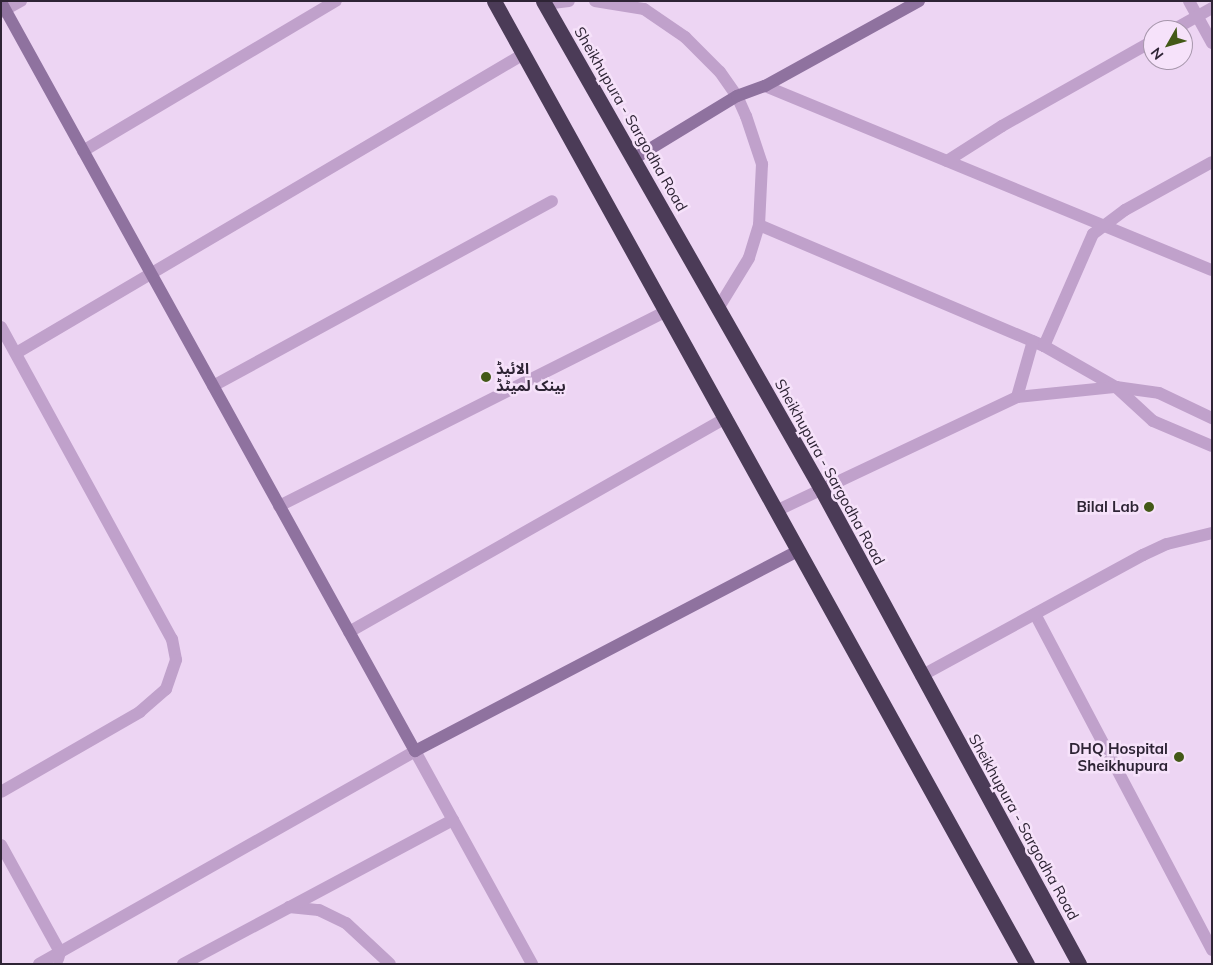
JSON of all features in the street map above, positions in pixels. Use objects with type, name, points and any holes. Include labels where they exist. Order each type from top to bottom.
[{"type":"highway","points":[[494,1],[522,55],[591,171],[665,312],[726,418],[1027,964]]},
{"type":"highway","name":"Sheikhupura - Sargodha Road","points":[[544,3],[635,158],[820,487],[1079,964]]},
{"type":"street","points":[[21,1],[3,8],[532,964]]},
{"type":"street","points":[[83,151],[336,1]]},
{"type":"street","points":[[544,3],[569,1]]},
{"type":"street","points":[[595,1],[644,5],[701,50],[737,96],[762,164],[759,225],[746,264],[719,307]]},
{"type":"street","points":[[635,158],[737,96],[765,86],[919,1]]},
{"type":"street","points":[[1189,1],[1212,43]]},
{"type":"street","points":[[1190,20],[1212,8]]},
{"type":"street","points":[[947,160],[1002,126],[1143,47]]},
{"type":"street","points":[[18,352],[522,55]]},
{"type":"street","points":[[765,86],[1212,270]]},
{"type":"street","points":[[1017,397],[1039,343],[1091,237],[1102,225],[1212,162]]},
{"type":"street","points":[[213,386],[552,201]]},
{"type":"street","points":[[759,225],[1039,343],[1116,387],[1153,420],[1212,446]]},
{"type":"street","points":[[279,506],[665,312]]},
{"type":"street","points":[[1,326],[18,352],[172,640],[176,660],[166,689],[140,712],[1,792]]},
{"type":"street","points":[[776,511],[820,487],[1017,397],[1116,387],[1159,393],[1212,418]]},
{"type":"street","points":[[349,632],[726,418]]},
{"type":"street","points":[[922,676],[1143,555],[1167,544],[1212,533]]},
{"type":"street","points":[[39,964],[58,958],[415,751],[798,551]]},
{"type":"street","points":[[1035,614],[1212,950]]},
{"type":"street","points":[[183,964],[453,820]]},
{"type":"street","points":[[1,845],[58,958]]},
{"type":"street","points":[[289,907],[319,910],[346,923],[390,964]]},
{"type":"place","name":"الائیڈ بینک لمیٹڈ","points":[[486,377]]},
{"type":"place","name":"Bilal Lab","points":[[1149,507]]},
{"type":"place","name":"DHQ Hospital Sheikhupura","points":[[1179,757]]}]
